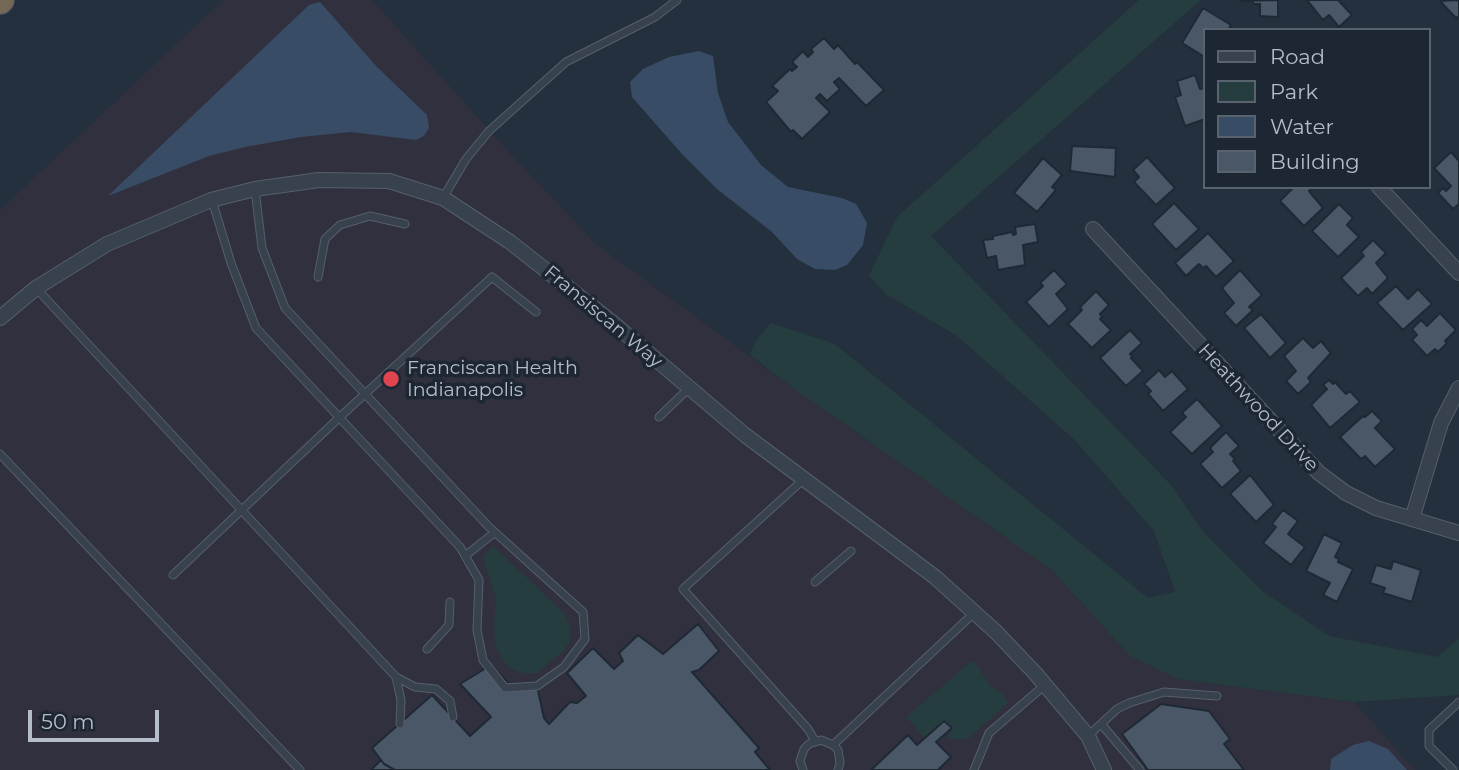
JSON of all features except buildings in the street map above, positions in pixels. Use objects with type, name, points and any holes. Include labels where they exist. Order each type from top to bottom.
[{"type":"street","name":"Fransiscan Way","points":[[0,318],[36,288],[107,244],[211,200],[255,188],[319,180],[389,181],[443,198],[510,242],[613,323],[688,389],[804,480],[935,577],[996,632],[1045,685],[1088,736],[1104,770]]},
{"type":"street","points":[[1381,189],[1459,273]]},
{"type":"street","name":"Heathwood Drive","points":[[1093,229],[1319,473],[1360,501],[1459,533]]},
{"type":"street","points":[[1412,519],[1441,423],[1459,388]]},
{"type":"lane","points":[[443,198],[466,159],[489,131],[566,62],[655,17],[677,0]]},
{"type":"lane","points":[[211,200],[256,327],[460,547],[479,580],[477,630],[483,660],[505,688],[537,686],[564,667],[585,639],[583,612],[494,533],[285,307],[262,248],[255,188]]},
{"type":"lane","points":[[318,277],[325,239],[340,225],[370,216],[405,223]]},
{"type":"lane","points":[[173,575],[492,277],[536,312]]},
{"type":"lane","points":[[36,288],[396,677],[415,687],[436,688],[450,701],[453,717]]},
{"type":"lane","points":[[659,417],[688,389]]},
{"type":"lane","points":[[0,454],[300,770]]},
{"type":"lane","points":[[804,480],[683,589],[808,729],[815,741]]},
{"type":"lane","points":[[465,556],[494,533]]},
{"type":"lane","points":[[815,582],[851,551]]},
{"type":"lane","points":[[427,649],[449,625],[450,602]]},
{"type":"lane","points":[[833,745],[974,612]]},
{"type":"lane","points":[[396,677],[401,700],[400,724]]},
{"type":"lane","points":[[974,770],[989,733],[1045,685]]},
{"type":"lane","points":[[1088,736],[1117,709],[1164,692],[1217,696]]},
{"type":"lane","points":[[1453,770],[1429,746],[1429,730],[1459,702]]},
{"type":"lane","points":[[1102,725],[1140,770]]},
{"type":"lane","points":[[803,770],[801,755],[808,744],[815,741],[827,741],[833,745],[840,756],[838,770]]},
{"type":"shaded area","name":"Franciscan Health Indianapolis","points":[[223,0],[372,0],[597,245],[792,387],[1052,570],[1130,656],[1178,679],[1354,702],[1415,770],[0,770],[0,210]]},
{"type":"green space","points":[[1139,0],[1201,0],[931,236],[1171,485],[1204,533],[1262,591],[1329,636],[1437,657],[1459,639],[1459,695],[1354,702],[1178,679],[1130,656],[1052,570],[750,355],[757,339],[771,323],[835,344],[1148,598],[1175,592],[1154,531],[1075,440],[956,335],[887,295],[869,276],[897,217]]},
{"type":"green space","points":[[493,546],[564,613],[570,629],[569,642],[563,652],[537,673],[522,673],[508,667],[497,649],[494,630],[496,598],[483,557]]},
{"type":"green space","points":[[971,662],[975,662],[991,687],[1003,694],[1008,703],[968,739],[946,739],[952,728],[944,721],[925,738],[906,717]]},
{"type":"water","points":[[320,2],[377,67],[427,115],[429,128],[424,136],[416,140],[351,132],[245,147],[209,156],[108,196],[309,5]]},
{"type":"water","points":[[699,51],[713,56],[718,93],[728,122],[761,165],[788,187],[842,198],[856,204],[867,223],[863,245],[847,265],[835,270],[815,269],[797,259],[772,232],[717,189],[632,97],[630,82],[643,69],[669,57]]},
{"type":"water","points":[[1369,741],[1388,749],[1407,770],[1330,770],[1331,759],[1353,745]]},
{"type":"place","name":"Franciscan Health Indianapolis","points":[[391,379]]}]
